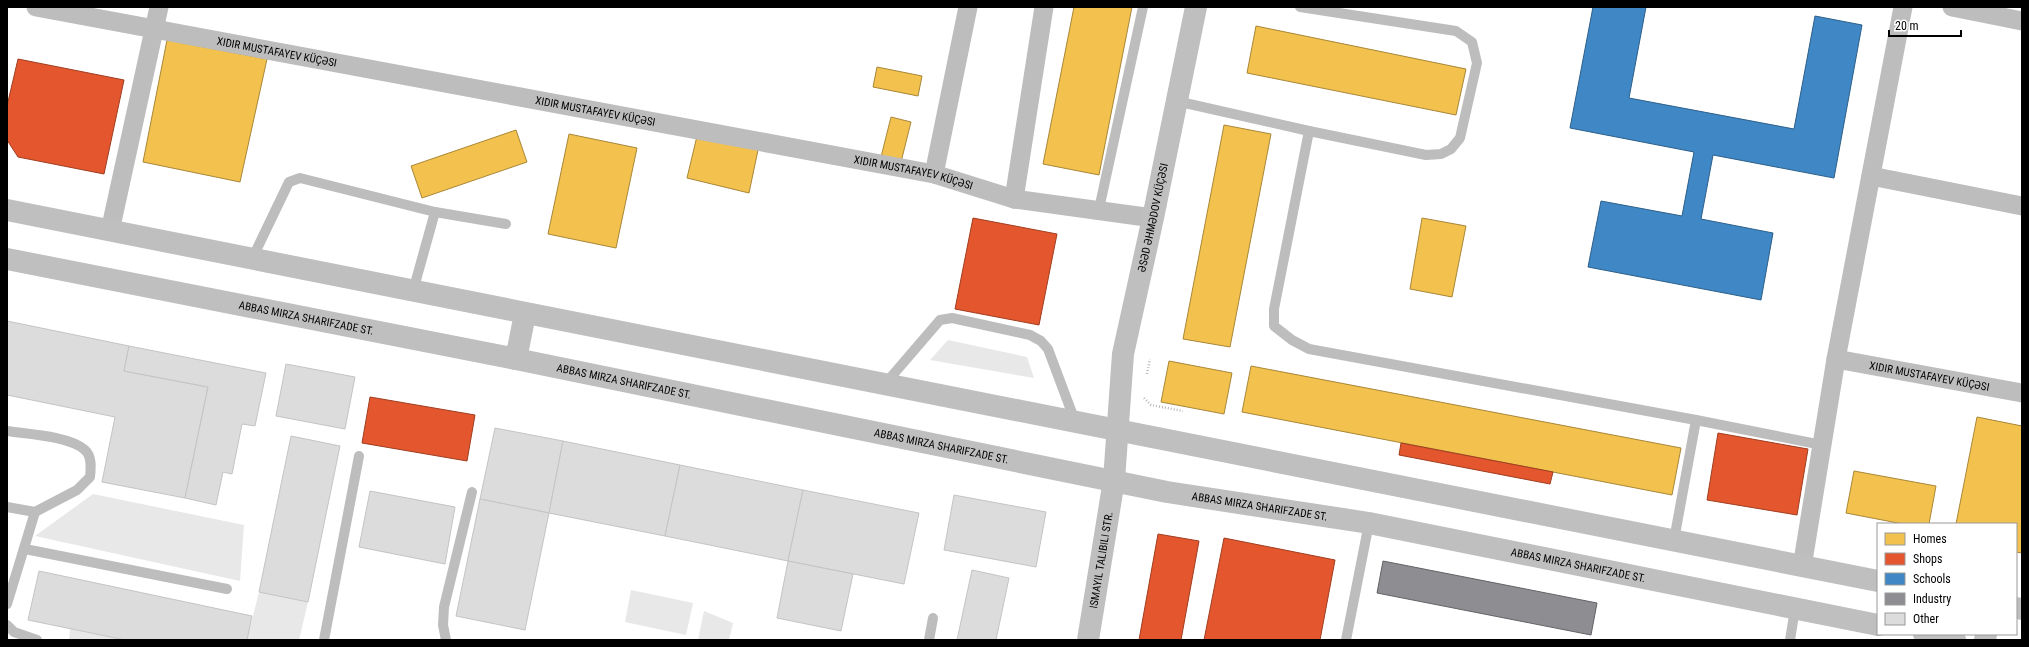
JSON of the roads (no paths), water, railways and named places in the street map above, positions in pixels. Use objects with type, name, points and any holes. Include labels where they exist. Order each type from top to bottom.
[{"type":"main road","name":"ƏSƏD ƏHMƏDOV KÜÇƏSI","points":[[1114,480],[1123,354],[1153,218],[1196,7]]},
{"type":"main road","points":[[7,210],[525,314],[1118,429],[1877,581]]},
{"type":"main road","name":"ABBAS MIRZA SHARIFZADE ST.","points":[[7,258],[516,359],[1167,492],[1369,523],[1877,625]]},
{"type":"main road","points":[[516,359],[525,314]]},
{"type":"main road","name":"ISMAYIL TALIBILI STR.","points":[[1088,640],[1114,480]]},
{"type":"main road","points":[[1929,635],[1955,640]]},
{"type":"street","points":[[36,7],[934,174],[1014,199],[1098,209],[1153,218]]},
{"type":"street","points":[[110,231],[159,7]]},
{"type":"street","points":[[934,174],[968,7]]},
{"type":"street","points":[[1014,199],[1044,7]]},
{"type":"street","points":[[1802,567],[1836,359],[1903,7]]},
{"type":"street","points":[[1952,7],[2022,21]]},
{"type":"street","points":[[1871,176],[2022,206]]},
{"type":"street","points":[[1836,359],[2022,393]]},
{"type":"lane","points":[[1098,209],[1143,7]]},
{"type":"lane","points":[[1176,101],[1309,132],[1426,155],[1441,154],[1451,149],[1460,138],[1477,63],[1472,42],[1456,31],[1300,7]]},
{"type":"lane","points":[[1309,132],[1274,309],[1274,326],[1292,340],[1309,349],[1696,420],[1822,445]]},
{"type":"lane","points":[[252,259],[289,182],[300,178],[435,212],[506,224]]},
{"type":"lane","points":[[414,291],[435,212]]},
{"type":"lane","points":[[885,384],[940,320],[952,318],[1030,335],[1041,341],[1048,349],[1075,421]]},
{"type":"lane","points":[[1674,540],[1696,420]]},
{"type":"lane","points":[[7,431],[72,442],[86,451],[91,463],[90,476],[77,490],[35,512],[7,507]]},
{"type":"lane","points":[[324,640],[359,456]]},
{"type":"lane","points":[[446,640],[443,625],[444,607],[472,492]]},
{"type":"lane","points":[[7,604],[25,549],[35,512]]},
{"type":"lane","points":[[1346,640],[1369,523]]},
{"type":"lane","points":[[25,549],[227,589]]},
{"type":"lane","points":[[1790,640],[1795,609]]},
{"type":"lane","points":[[929,640],[934,618]]},
{"type":"lane","points":[[7,626],[14,632],[37,640]]}]
